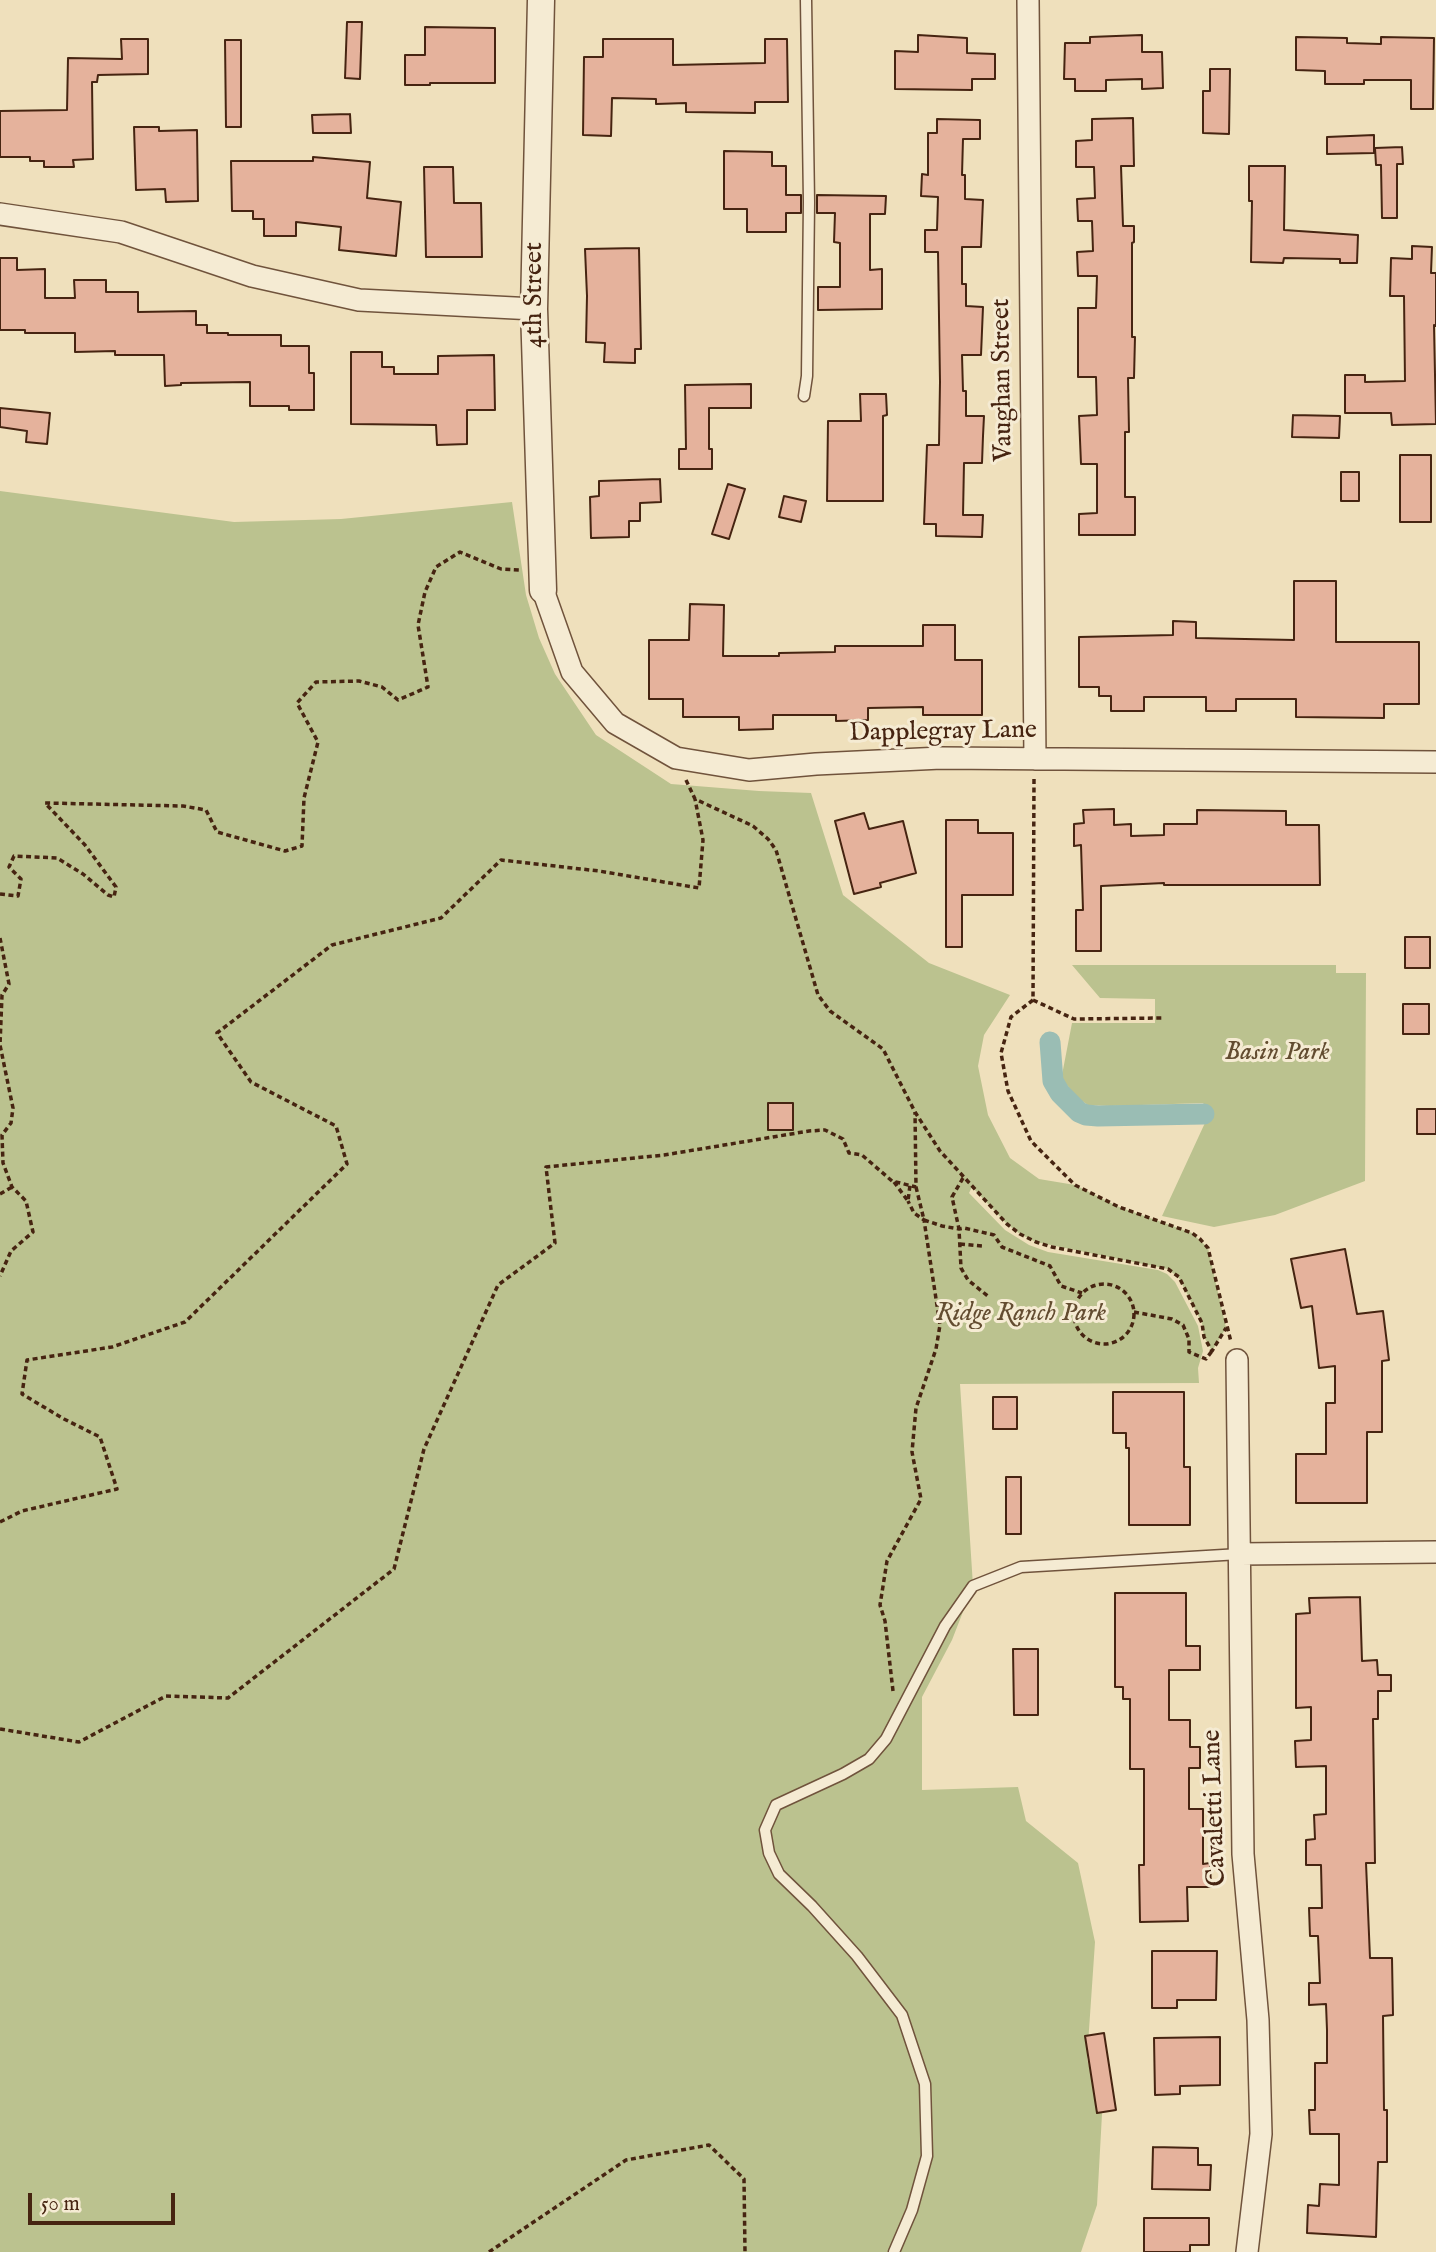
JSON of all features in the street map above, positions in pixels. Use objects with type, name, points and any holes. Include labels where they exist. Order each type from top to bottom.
[{"type":"street","name":"4th Street","points":[[541,0],[534,309],[542,581]]},
{"type":"street","name":"Vaughan Street","points":[[1028,0],[1035,759]]},
{"type":"street","points":[[0,214],[121,232],[252,276],[359,300],[534,309]]},
{"type":"street","name":"Dapplegray Lane","points":[[542,581],[572,672],[615,723],[676,758],[749,770],[941,758],[1436,762]]},
{"type":"street","name":"Cavaletti Lane","points":[[1237,1360],[1243,1854],[1258,2020],[1261,2134],[1247,2252]]},
{"type":"street","points":[[1240,1554],[1436,1552]]},
{"type":"lane","points":[[804,396],[807,376],[809,202],[806,0]]},
{"type":"lane","points":[[894,2252],[912,2210],[927,2156],[925,2084],[902,2015],[848,1946],[779,1874],[769,1853],[765,1830],[776,1805],[869,1759],[886,1739],[945,1626],[974,1587],[1021,1567],[1240,1554]]},
{"type":"path","points":[[0,894],[18,896],[21,879],[9,867],[15,856],[57,858],[114,897],[116,887],[85,845],[45,803],[183,806],[206,810],[217,832],[285,851],[302,846],[304,798],[318,742],[297,704],[316,682],[359,681],[382,687],[398,700],[428,687],[418,625],[425,592],[436,567],[460,552],[500,569],[542,581]]},
{"type":"path","points":[[0,1522],[22,1511],[117,1489],[100,1437],[22,1394],[27,1360],[112,1347],[185,1322],[347,1164],[336,1126],[251,1083],[217,1033],[332,945],[441,918],[500,860],[599,871],[699,888],[703,840],[695,799],[676,758]]},
{"type":"path","points":[[1033,1000],[1035,759]]},
{"type":"path","points":[[695,799],[753,826],[772,844],[818,995],[830,1011],[883,1049],[915,1112],[940,1151],[963,1178],[1007,1224],[1036,1242],[1168,1269],[1179,1278],[1202,1323],[1204,1337],[1212,1351]]},
{"type":"path","points":[[0,938],[9,984],[2,995],[1,1045],[13,1108],[10,1123],[2,1135],[3,1163],[12,1187],[26,1202],[33,1232],[11,1251],[0,1276]]},
{"type":"path","points":[[1033,1000],[1074,1019],[1164,1018]]},
{"type":"path","points":[[1033,1000],[1011,1017],[1001,1053],[1008,1091],[1031,1141],[1075,1185],[1119,1208],[1200,1238],[1208,1248],[1226,1328],[1237,1360]]},
{"type":"path","points":[[903,1709],[895,1703],[885,1621],[880,1605],[887,1561],[920,1499],[912,1452],[916,1408],[936,1349],[940,1325],[916,1186],[915,1112]]},
{"type":"path","points":[[0,1729],[79,1742],[166,1696],[228,1698],[394,1569],[424,1449],[498,1284],[555,1243],[546,1167],[664,1155],[825,1130],[843,1139],[849,1153],[862,1155],[892,1181],[914,1213],[924,1220],[994,1235],[1002,1247],[1050,1266],[1061,1286],[1082,1293]]},
{"type":"path","points":[[963,1178],[952,1197],[959,1229],[961,1268],[968,1280],[989,1297]]},
{"type":"path","points":[[892,1181],[916,1186]]},
{"type":"path","points":[[908,1202],[910,1185]]},
{"type":"path","points":[[0,1194],[12,1187]]},
{"type":"path","points":[[960,1244],[982,1246]]},
{"type":"path","points":[[1101,1284],[1116,1286],[1127,1294],[1134,1312],[1132,1325],[1124,1336],[1113,1343],[1093,1342],[1082,1334],[1075,1321],[1075,1306],[1082,1293],[1101,1284]]},
{"type":"path","points":[[1134,1312],[1172,1319],[1183,1325],[1189,1339],[1189,1352],[1206,1359],[1226,1328]]},
{"type":"path","points":[[489,2252],[626,2160],[709,2146],[744,2179],[746,2252]]},
{"type":"green space","name":"Ridge Ranch Park","points":[[0,491],[234,522],[341,519],[512,502],[526,595],[539,638],[555,674],[596,735],[671,784],[811,793],[843,895],[929,963],[1010,995],[984,1035],[978,1066],[988,1115],[1010,1158],[1039,1179],[1075,1185],[1119,1207],[1192,1233],[1208,1248],[1226,1328],[1212,1351],[1204,1337],[1202,1323],[1179,1278],[1168,1269],[1036,1242],[1007,1224],[972,1187],[969,1193],[1005,1230],[1029,1245],[1048,1252],[1158,1270],[1167,1274],[1175,1282],[1198,1326],[1203,1351],[1198,1368],[1199,1383],[960,1384],[973,1586],[952,1640],[922,1697],[922,1790],[1018,1787],[1026,1821],[1078,1863],[1095,1942],[1087,2059],[1102,2114],[1097,2205],[1081,2252],[0,2252]]},
{"type":"green space","name":"Basin Park","points":[[1072,965],[1336,965],[1336,973],[1366,973],[1365,1181],[1275,1215],[1214,1227],[1162,1216],[1210,1112],[1203,1103],[1111,1106],[1088,1105],[1079,1099],[1064,1082],[1062,1075],[1072,1023],[1155,1023],[1155,999],[1100,998]]},
{"type":"building","points":[[347,22],[362,22],[360,79],[345,78]]},
{"type":"building","points":[[425,27],[495,28],[495,83],[405,85],[405,55],[425,55]]},
{"type":"building","points":[[918,35],[967,38],[967,53],[995,54],[995,79],[972,79],[972,90],[895,89],[895,51],[918,52]]},
{"type":"building","points":[[1142,35],[1142,52],[1162,52],[1163,88],[1142,89],[1142,79],[1106,80],[1106,91],[1075,91],[1075,79],[1064,79],[1065,43],[1090,43],[1090,37]]},
{"type":"building","points":[[1296,37],[1347,38],[1347,43],[1381,44],[1381,37],[1434,38],[1433,109],[1411,109],[1411,80],[1364,80],[1364,84],[1325,84],[1325,71],[1296,70]]},
{"type":"building","points":[[121,39],[148,39],[148,74],[98,75],[97,82],[92,82],[93,159],[73,160],[74,167],[44,167],[44,161],[30,161],[30,157],[0,157],[0,111],[67,110],[68,58],[122,59]]},
{"type":"building","points":[[603,39],[673,39],[673,65],[765,63],[765,39],[787,39],[788,102],[755,102],[755,113],[686,112],[686,103],[656,104],[656,99],[612,98],[611,136],[583,135],[584,57],[603,57]]},
{"type":"building","points":[[225,40],[241,40],[241,127],[226,127]]},
{"type":"building","points":[[1210,69],[1230,69],[1229,134],[1203,133],[1203,91],[1210,91]]},
{"type":"building","points":[[350,114],[351,133],[313,133],[312,115]]},
{"type":"building","points":[[1133,118],[1134,166],[1121,166],[1123,226],[1134,226],[1134,378],[1128,378],[1129,432],[1125,432],[1125,497],[1135,497],[1135,535],[1079,535],[1079,514],[1097,513],[1097,464],[1081,464],[1079,416],[1097,415],[1096,377],[1078,377],[1078,308],[1096,308],[1097,276],[1078,276],[1077,252],[1093,251],[1092,221],[1078,221],[1077,199],[1095,198],[1094,167],[1076,167],[1076,141],[1092,140],[1092,119]]},
{"type":"building","points":[[937,119],[980,120],[980,139],[963,139],[962,175],[965,175],[965,199],[983,200],[981,247],[962,247],[962,284],[966,284],[966,306],[983,307],[981,355],[962,355],[966,416],[984,416],[982,463],[964,463],[963,515],[983,515],[982,537],[936,536],[936,524],[924,524],[927,445],[939,445],[940,382],[938,252],[925,252],[925,230],[937,230],[938,197],[921,196],[922,174],[928,175],[928,133],[937,133]]},
{"type":"building","points":[[134,127],[159,127],[159,131],[197,130],[198,201],[166,202],[165,189],[136,190]]},
{"type":"building","points":[[1374,135],[1374,153],[1327,154],[1327,137]]},
{"type":"building","points":[[1402,147],[1403,164],[1397,164],[1397,218],[1382,218],[1381,165],[1376,165],[1375,148]]},
{"type":"building","points":[[724,151],[772,152],[772,166],[786,166],[786,195],[801,195],[801,213],[786,213],[786,232],[747,232],[747,209],[724,209]]},
{"type":"building","points":[[313,157],[370,162],[367,198],[401,202],[396,256],[339,250],[341,227],[296,222],[296,236],[264,236],[264,219],[253,219],[253,211],[232,211],[231,161],[313,161]]},
{"type":"building","points":[[1249,166],[1285,166],[1284,230],[1358,235],[1357,263],[1340,263],[1340,259],[1284,258],[1283,263],[1251,262],[1252,201],[1249,201]]},
{"type":"building","points":[[424,167],[453,167],[454,203],[481,203],[482,257],[426,257]]},
{"type":"building","points":[[817,195],[886,196],[885,214],[870,214],[870,270],[882,269],[882,309],[818,310],[818,287],[840,287],[840,243],[834,242],[835,213],[817,213]]},
{"type":"building","points":[[1412,246],[1432,247],[1431,273],[1436,273],[1436,424],[1392,425],[1391,413],[1345,413],[1345,375],[1365,375],[1365,382],[1405,381],[1404,296],[1390,296],[1391,258],[1412,259]]},
{"type":"building","points":[[639,248],[641,349],[635,349],[635,363],[604,362],[605,343],[586,342],[585,249]]},
{"type":"building","points":[[0,258],[17,258],[17,270],[45,269],[45,298],[75,298],[74,280],[106,280],[106,292],[138,292],[138,312],[196,311],[196,325],[207,325],[207,333],[281,335],[281,346],[309,346],[309,373],[314,373],[314,410],[289,410],[289,406],[250,406],[250,382],[181,383],[165,386],[164,355],[115,355],[115,351],[75,352],[75,333],[0,330]]},
{"type":"building","points":[[351,352],[382,352],[382,367],[394,367],[394,374],[438,374],[438,356],[494,355],[495,410],[467,410],[467,444],[437,445],[436,425],[351,424]]},
{"type":"building","points":[[751,384],[751,408],[709,408],[712,469],[679,469],[679,449],[686,449],[685,385]]},
{"type":"building","points":[[860,394],[886,394],[887,415],[883,416],[883,501],[827,501],[828,421],[861,421]]},
{"type":"building","points":[[0,408],[50,413],[47,444],[26,442],[27,431],[0,427]]},
{"type":"building","points":[[1293,415],[1340,416],[1339,438],[1292,437]]},
{"type":"building","points":[[1400,455],[1431,455],[1431,522],[1400,522]]},
{"type":"building","points":[[1341,472],[1359,472],[1359,501],[1341,501]]},
{"type":"building","points":[[660,479],[661,502],[640,503],[640,521],[629,521],[629,537],[591,538],[590,497],[599,496],[599,481]]},
{"type":"building","points":[[728,484],[745,489],[729,539],[712,534]]},
{"type":"building","points":[[784,496],[806,501],[801,522],[779,517]]},
{"type":"building","points":[[1294,581],[1336,581],[1336,642],[1419,642],[1419,704],[1384,704],[1384,718],[1296,717],[1296,699],[1236,699],[1236,711],[1206,711],[1206,697],[1144,697],[1144,711],[1111,711],[1111,696],[1099,696],[1099,687],[1079,687],[1079,637],[1173,635],[1173,621],[1196,622],[1196,638],[1294,640]]},
{"type":"building","points":[[690,604],[724,605],[723,656],[835,652],[835,646],[923,646],[923,625],[955,625],[955,660],[982,660],[982,715],[923,715],[923,707],[868,708],[868,720],[836,721],[836,715],[773,715],[773,729],[739,730],[739,717],[683,717],[683,699],[649,699],[649,640],[689,640]]},
{"type":"building","points":[[1114,809],[1114,825],[1131,824],[1131,836],[1164,835],[1164,824],[1197,824],[1197,810],[1286,811],[1286,825],[1319,825],[1320,885],[1164,883],[1101,886],[1101,951],[1076,951],[1076,910],[1083,910],[1081,845],[1074,846],[1074,824],[1084,823],[1083,810]]},
{"type":"building","points":[[864,813],[869,829],[903,821],[916,873],[854,894],[835,821]]},
{"type":"building","points":[[946,820],[978,820],[978,833],[1013,833],[1013,895],[962,895],[962,947],[946,947]]},
{"type":"building","points":[[1405,937],[1430,937],[1430,968],[1405,968]]},
{"type":"building","points":[[1403,1004],[1429,1004],[1429,1034],[1403,1034]]},
{"type":"building","points":[[768,1103],[793,1103],[793,1130],[768,1130]]},
{"type":"building","points":[[1417,1109],[1436,1109],[1436,1134],[1417,1134]]},
{"type":"building","points":[[1345,1249],[1357,1314],[1383,1311],[1389,1360],[1382,1361],[1382,1432],[1367,1432],[1367,1503],[1296,1503],[1296,1454],[1326,1454],[1326,1403],[1335,1403],[1335,1366],[1319,1368],[1312,1306],[1301,1308],[1291,1259]]},
{"type":"building","points":[[1113,1392],[1184,1392],[1184,1467],[1190,1467],[1190,1525],[1129,1525],[1129,1448],[1126,1448],[1126,1433],[1113,1433]]},
{"type":"building","points":[[993,1397],[1017,1397],[1017,1429],[993,1429]]},
{"type":"building","points":[[1006,1477],[1021,1477],[1021,1534],[1006,1534]]},
{"type":"building","points":[[1115,1593],[1186,1593],[1186,1646],[1200,1646],[1200,1670],[1169,1670],[1169,1720],[1190,1720],[1190,1747],[1200,1747],[1200,1768],[1189,1768],[1189,1809],[1203,1809],[1203,1864],[1210,1863],[1211,1887],[1187,1887],[1188,1921],[1140,1922],[1139,1865],[1144,1865],[1144,1769],[1130,1769],[1130,1699],[1123,1699],[1123,1687],[1115,1687]]},
{"type":"building","points":[[1360,1597],[1362,1661],[1377,1660],[1378,1675],[1391,1675],[1391,1691],[1378,1691],[1378,1719],[1373,1719],[1375,1863],[1366,1863],[1370,1958],[1392,1958],[1393,2015],[1383,2016],[1387,2162],[1378,2162],[1376,2237],[1307,2233],[1308,2205],[1319,2206],[1320,2184],[1339,2185],[1339,2134],[1310,2134],[1309,2110],[1315,2110],[1315,2063],[1327,2063],[1327,2030],[1326,2004],[1309,2005],[1309,1983],[1320,1983],[1318,1936],[1310,1936],[1309,1908],[1322,1908],[1321,1865],[1306,1865],[1306,1840],[1315,1839],[1314,1815],[1326,1814],[1326,1766],[1296,1767],[1295,1741],[1311,1740],[1311,1707],[1296,1708],[1296,1614],[1310,1613],[1309,1598]]},
{"type":"building","points":[[1013,1649],[1038,1649],[1038,1715],[1014,1715]]},
{"type":"building","points":[[1152,1951],[1217,1951],[1216,2000],[1177,2000],[1177,2008],[1152,2008]]},
{"type":"building","points":[[1104,2033],[1116,2110],[1097,2113],[1085,2036]]},
{"type":"building","points":[[1220,2037],[1220,2085],[1180,2086],[1180,2094],[1155,2095],[1154,2038]]},
{"type":"building","points":[[1153,2147],[1198,2148],[1198,2165],[1211,2165],[1210,2190],[1152,2189]]},
{"type":"building","points":[[1144,2218],[1209,2218],[1209,2245],[1190,2245],[1190,2252],[1144,2252]]},
{"type":"waterway","points":[[1050,1042],[1053,1081],[1060,1093],[1079,1112],[1098,1116],[1204,1114]]}]
